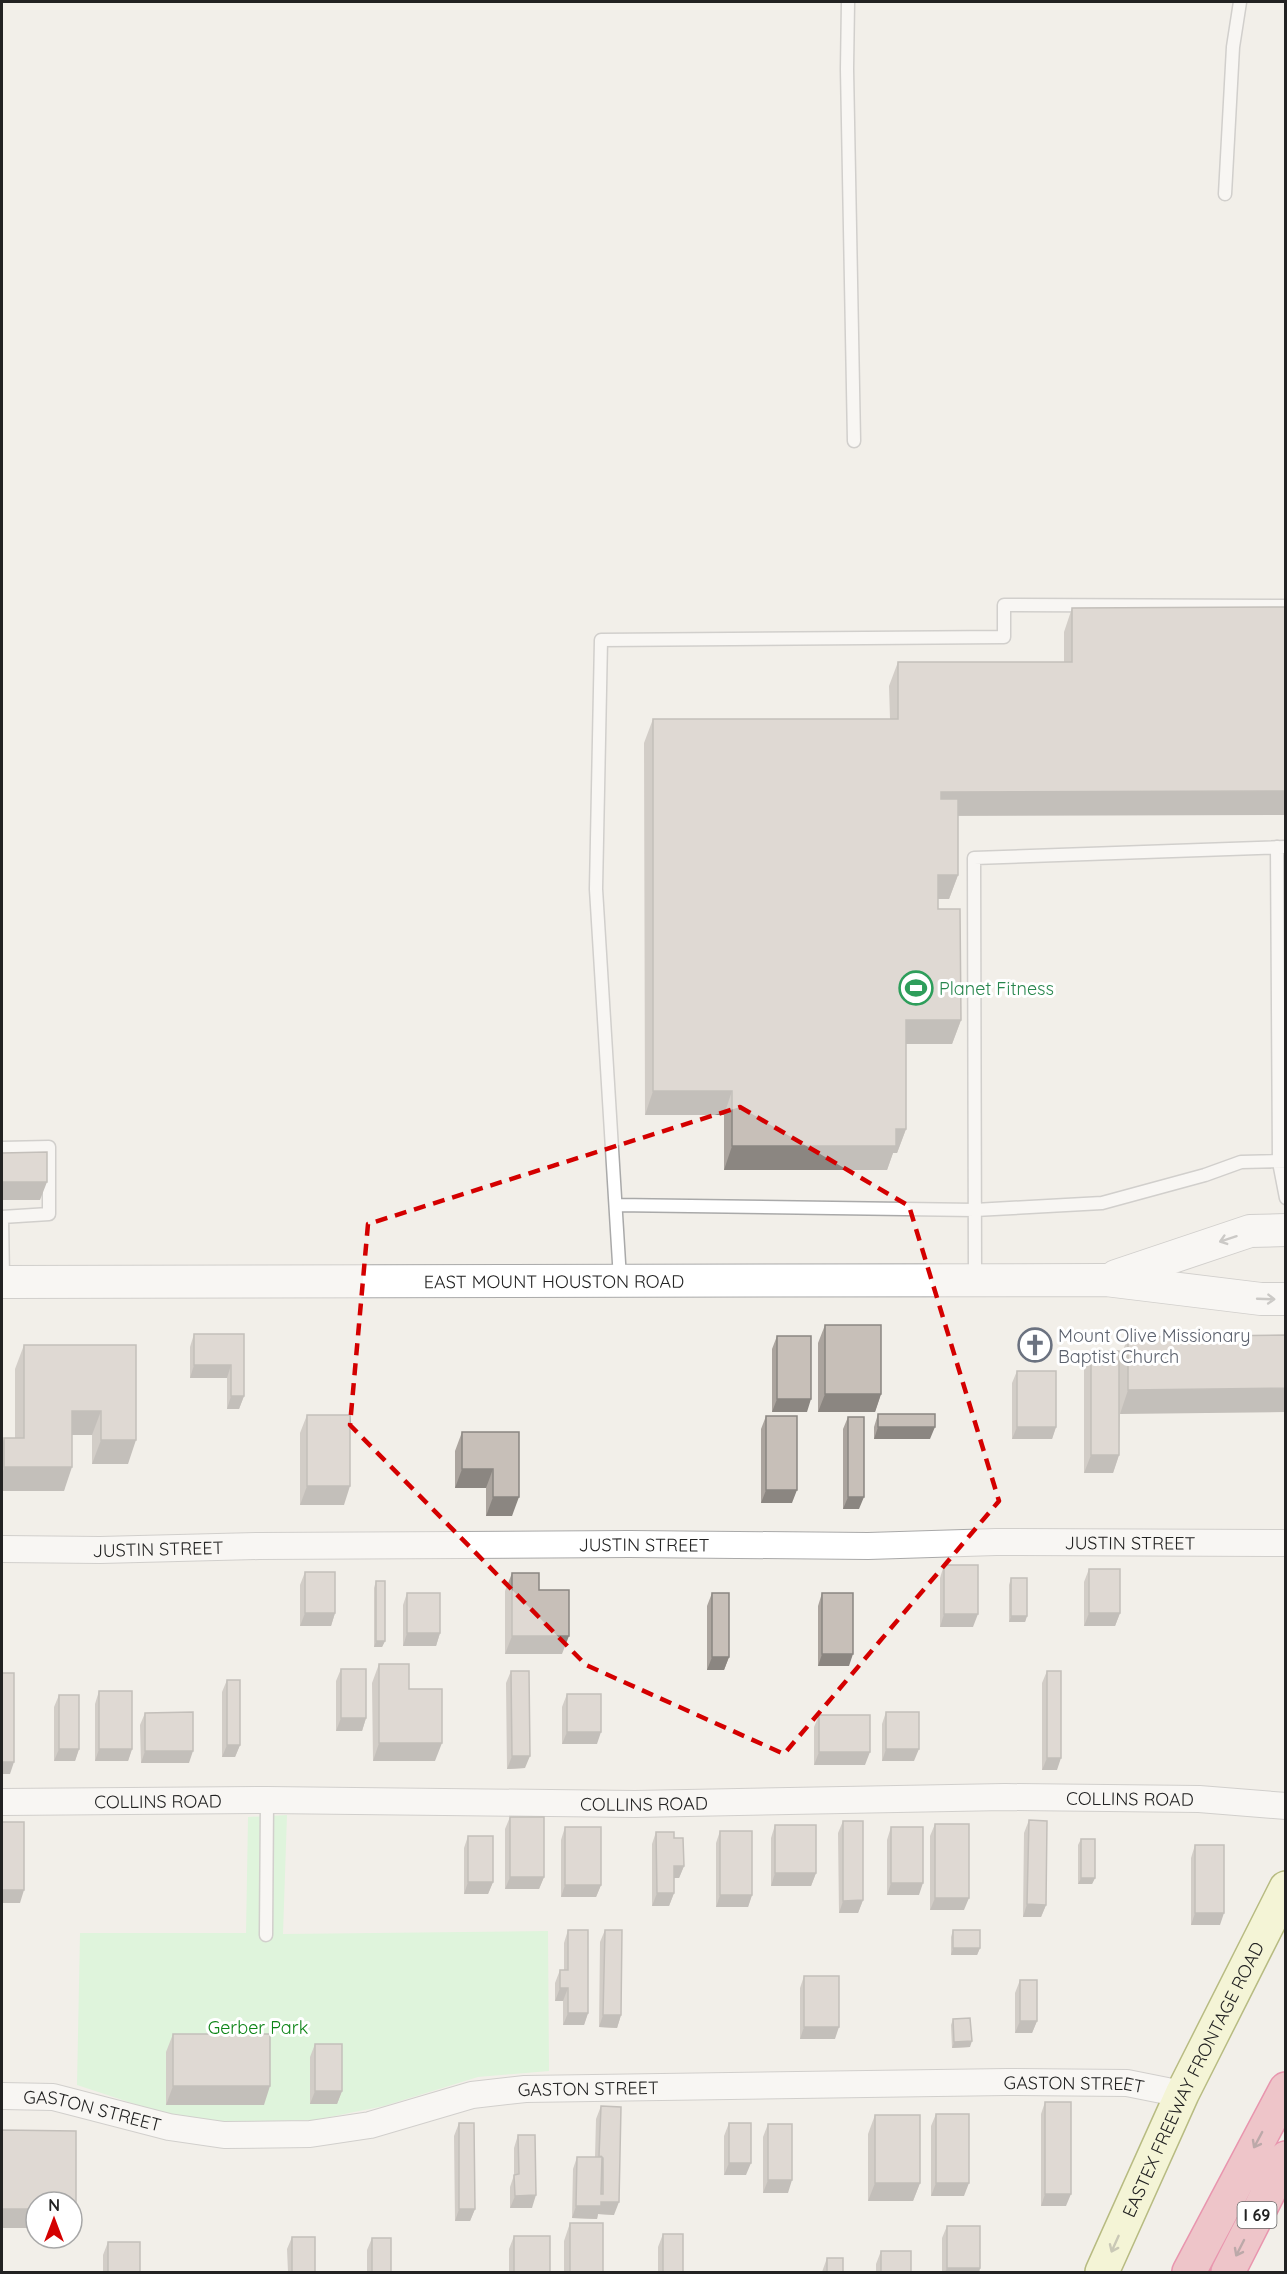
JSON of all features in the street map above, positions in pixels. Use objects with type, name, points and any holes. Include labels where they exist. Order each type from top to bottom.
[{"type":"highway","points":[[1189,2272],[1286,2089]]},
{"type":"highway","name":"I 69","points":[[1228,2272],[1286,2158]]},
{"type":"main road","name":"EASTEX FREEWAY FRONTAGE ROAD","points":[[1102,2272],[1182,2094],[1286,1888]]},
{"type":"street","name":"EAST MOUNT HOUSTON ROAD","points":[[1106,1280],[1251,1232],[1286,1230]]},
{"type":"street","name":"EAST MOUNT HOUSTON ROAD","points":[[2,1282],[1106,1280],[1261,1299],[1286,1299]]},
{"type":"street","name":"JUSTIN STREET","points":[[2,1549],[617,1544],[868,1546],[996,1542],[1286,1543]]},
{"type":"street","name":"COLLINS ROAD","points":[[2,1802],[267,1800],[634,1804],[1005,1797],[1199,1799],[1286,1806]]},
{"type":"street","name":"GASTON STREET","points":[[2,2096],[53,2097],[169,2127],[224,2135],[310,2134],[370,2125],[472,2095],[525,2089],[1007,2082],[1127,2083],[1182,2094]]},
{"type":"lane","points":[[848,2],[847,69],[854,441]]},
{"type":"lane","points":[[1225,194],[1233,48],[1240,2]]},
{"type":"lane","points":[[620,1280],[597,888],[601,640],[1004,637],[1004,604],[1286,606]]},
{"type":"lane","points":[[975,1280],[974,858],[1281,847],[1282,1162],[1286,1198]]},
{"type":"lane","points":[[2,1148],[16,1153],[49,1147],[49,1214],[2,1217],[2,1282]]},
{"type":"lane","points":[[616,1205],[975,1210],[1102,1203],[1205,1175],[1241,1162],[1282,1162]]},
{"type":"lane","points":[[17,1200],[17,1216]]},
{"type":"lane","points":[[266,1935],[267,1800]]},
{"type":"highlighted area","points":[[740,1107],[909,1206],[999,1501],[784,1754],[586,1665],[350,1425],[368,1224]]},
{"type":"green space","name":"Gerber Park","points":[[287,1815],[283,1934],[548,1931],[549,2071],[478,2077],[384,2106],[315,2120],[226,2122],[168,2115],[77,2085],[80,1933],[246,1933],[248,1817]]},
{"type":"building","points":[[1286,607],[1286,791],[941,792],[941,799],[958,799],[958,875],[938,875],[938,909],[960,909],[961,1020],[906,1020],[906,1129],[896,1129],[896,1146],[732,1146],[732,1091],[653,1091],[653,719],[898,719],[898,662],[1072,662],[1072,608]]},
{"type":"building","points":[[47,1152],[47,1182],[2,1182],[2,1153]]},
{"type":"building","points":[[825,1325],[881,1325],[881,1394],[825,1394]]},
{"type":"building","points":[[194,1334],[244,1334],[244,1396],[231,1396],[231,1365],[194,1365]]},
{"type":"building","points":[[1286,1335],[1286,1388],[1128,1390],[1128,1337]]},
{"type":"building","points":[[777,1336],[811,1336],[811,1399],[777,1399]]},
{"type":"building","points":[[24,1345],[136,1345],[136,1440],[101,1440],[101,1411],[72,1411],[72,1467],[4,1467],[4,1438],[24,1438]]},
{"type":"building","points":[[1091,1351],[1119,1351],[1119,1455],[1091,1455]]},
{"type":"building","points":[[1017,1371],[1056,1371],[1056,1427],[1017,1427]]},
{"type":"building","points":[[878,1414],[935,1414],[935,1427],[878,1427]]},
{"type":"building","points":[[307,1415],[350,1415],[350,1486],[307,1486]]},
{"type":"building","points":[[766,1416],[797,1416],[797,1490],[766,1490]]},
{"type":"building","points":[[848,1417],[864,1417],[864,1497],[848,1497]]},
{"type":"building","points":[[462,1432],[519,1432],[519,1497],[493,1497],[493,1469],[462,1469]]},
{"type":"building","points":[[944,1565],[978,1565],[978,1614],[944,1614]]},
{"type":"building","points":[[1089,1569],[1120,1569],[1120,1613],[1089,1613]]},
{"type":"building","points":[[305,1572],[335,1572],[335,1613],[305,1613]]},
{"type":"building","points":[[512,1573],[539,1573],[539,1590],[569,1590],[569,1636],[512,1636]]},
{"type":"building","points":[[1011,1578],[1027,1578],[1027,1616],[1011,1616]]},
{"type":"building","points":[[376,1581],[385,1581],[385,1641],[376,1641]]},
{"type":"building","points":[[407,1593],[440,1593],[440,1633],[407,1633]]},
{"type":"building","points":[[712,1593],[729,1593],[729,1657],[712,1657]]},
{"type":"building","points":[[822,1593],[853,1593],[853,1654],[822,1654]]},
{"type":"building","points":[[379,1664],[409,1664],[409,1689],[442,1689],[442,1743],[379,1743]]},
{"type":"building","points":[[341,1669],[366,1669],[366,1718],[341,1718]]},
{"type":"building","points":[[511,1671],[529,1671],[530,1756],[512,1756]]},
{"type":"building","points":[[1047,1671],[1061,1671],[1061,1758],[1047,1758]]},
{"type":"building","points":[[2,1673],[14,1673],[14,1762],[2,1762]]},
{"type":"building","points":[[227,1680],[240,1680],[240,1745],[227,1745]]},
{"type":"building","points":[[99,1691],[132,1691],[132,1749],[99,1749]]},
{"type":"building","points":[[567,1694],[601,1694],[601,1732],[567,1732]]},
{"type":"building","points":[[59,1695],[79,1695],[79,1749],[59,1749]]},
{"type":"building","points":[[193,1712],[193,1751],[145,1751],[145,1713]]},
{"type":"building","points":[[886,1712],[919,1712],[919,1749],[886,1749]]},
{"type":"building","points":[[819,1715],[870,1715],[870,1752],[819,1752]]},
{"type":"building","points":[[510,1817],[544,1817],[544,1877],[510,1877]]},
{"type":"building","points":[[1029,1820],[1047,1821],[1046,1905],[1027,1904]]},
{"type":"building","points":[[843,1821],[863,1821],[863,1900],[843,1901]]},
{"type":"building","points":[[2,1822],[24,1822],[24,1890],[2,1890]]},
{"type":"building","points":[[935,1824],[969,1824],[969,1898],[935,1898]]},
{"type":"building","points":[[775,1825],[816,1825],[816,1873],[775,1873]]},
{"type":"building","points":[[565,1827],[601,1827],[601,1885],[565,1885]]},
{"type":"building","points":[[891,1827],[923,1827],[923,1883],[891,1883]]},
{"type":"building","points":[[720,1831],[752,1831],[752,1895],[720,1895]]},
{"type":"building","points":[[656,1832],[674,1832],[674,1838],[683,1838],[684,1866],[674,1866],[674,1893],[657,1893]]},
{"type":"building","points":[[468,1836],[493,1836],[493,1882],[468,1882]]},
{"type":"building","points":[[1081,1839],[1095,1839],[1095,1878],[1081,1878]]},
{"type":"building","points":[[1195,1845],[1224,1845],[1224,1913],[1195,1913]]},
{"type":"building","points":[[568,1930],[588,1930],[588,2013],[568,2013],[568,1988],[560,1988],[560,1970],[568,1970]]},
{"type":"building","points":[[605,1930],[622,1930],[621,2015],[603,2015]]},
{"type":"building","points":[[953,1930],[980,1930],[980,1948],[953,1948]]},
{"type":"building","points":[[804,1976],[839,1976],[839,2027],[804,2027]]},
{"type":"building","points":[[1020,1980],[1037,1980],[1037,2021],[1020,2021]]},
{"type":"building","points":[[970,2018],[972,2041],[954,2042],[953,2019]]},
{"type":"building","points":[[173,2034],[270,2034],[270,2086],[173,2086]]},
{"type":"building","points":[[315,2044],[342,2044],[342,2091],[315,2091]]},
{"type":"building","points":[[1045,2102],[1071,2102],[1071,2194],[1045,2194]]},
{"type":"building","points":[[601,2106],[621,2107],[619,2202],[601,2202],[601,2206],[576,2206],[577,2157],[602,2157],[599,2156]],"holes":[[[602,2157],[603,2194],[601,2194]]]},
{"type":"building","points":[[936,2114],[969,2114],[969,2183],[936,2183]]},
{"type":"building","points":[[875,2115],[920,2115],[920,2183],[875,2183]]},
{"type":"building","points":[[459,2123],[474,2123],[475,2209],[459,2209]]},
{"type":"building","points":[[729,2123],[751,2123],[751,2163],[729,2163]]},
{"type":"building","points":[[768,2124],[792,2124],[792,2180],[768,2180]]},
{"type":"building","points":[[2,2130],[76,2131],[76,2190],[24,2190],[24,2209],[2,2209]]},
{"type":"building","points":[[518,2135],[535,2135],[536,2195],[515,2196],[514,2175],[519,2174]]},
{"type":"building","points":[[570,2223],[603,2223],[603,2272],[570,2272]]},
{"type":"building","points":[[947,2226],[980,2226],[980,2268],[947,2268]]},
{"type":"building","points":[[663,2234],[683,2234],[683,2272],[663,2272]]},
{"type":"building","points":[[514,2236],[550,2236],[550,2272],[514,2272]]},
{"type":"building","points":[[292,2237],[315,2237],[315,2272],[292,2272]]},
{"type":"building","points":[[372,2238],[391,2238],[391,2272],[372,2272]]},
{"type":"building","points":[[108,2242],[140,2242],[140,2272],[108,2272]]},
{"type":"building","points":[[881,2251],[911,2251],[911,2272],[881,2272]]},
{"type":"building","points":[[827,2258],[843,2258],[843,2272],[827,2272]]},
{"type":"place","name":"Planet Fitness","points":[[916,988]]},
{"type":"place","name":"Mount Olive Missionary Baptist Church","points":[[1035,1345]]}]
